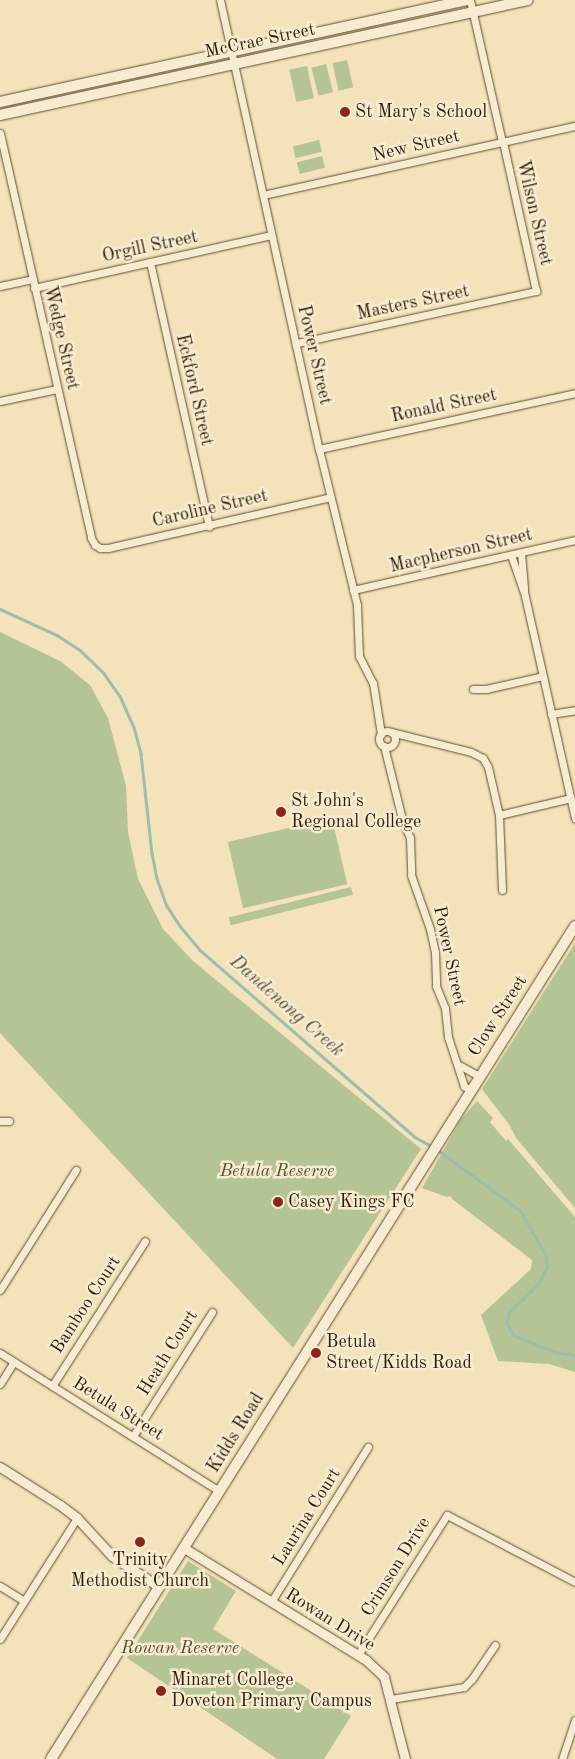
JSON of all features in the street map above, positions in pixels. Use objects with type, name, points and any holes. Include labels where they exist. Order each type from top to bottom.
[{"type":"main road","name":"McCrae Street","points":[[0,115],[469,0]]},
{"type":"main road","name":"McCrae Street","points":[[0,102],[528,0]]},
{"type":"main road","name":"Clow Street","points":[[449,1124],[575,926]]},
{"type":"main road","name":"Kidds Road","points":[[51,1759],[449,1124]]},
{"type":"street","name":"Power Street","points":[[220,0],[319,449],[353,590],[358,614],[359,656],[371,677],[382,734],[380,740],[390,765],[402,819],[410,838],[412,875],[430,928],[435,952],[436,986],[445,1008],[448,1037],[459,1065],[464,1086],[470,1090]]},
{"type":"street","name":"Wilson Street","points":[[469,0],[536,291]]},
{"type":"street","name":"New Street","points":[[263,196],[575,126]]},
{"type":"street","name":"Wedge Street","points":[[0,133],[91,538],[97,547]]},
{"type":"street","name":"Orgill Street","points":[[34,288],[271,235]]},
{"type":"street","name":"Eckford Street","points":[[150,262],[209,526]]},
{"type":"street","points":[[0,286],[32,279]]},
{"type":"street","name":"Masters Street","points":[[296,344],[536,291]]},
{"type":"street","points":[[0,401],[57,389]]},
{"type":"street","name":"Ronald Street","points":[[319,449],[575,393]]},
{"type":"street","name":"Caroline Street","points":[[97,547],[108,548],[330,497]]},
{"type":"street","name":"Macpherson Street","points":[[353,590],[575,540]]},
{"type":"street","points":[[521,553],[524,592]]},
{"type":"street","points":[[511,555],[524,592],[575,818]]},
{"type":"street","points":[[473,689],[486,689],[543,676]]},
{"type":"street","points":[[552,714],[575,710]]},
{"type":"street","name":"Power Street","points":[[378,714],[391,732],[394,742],[390,765]]},
{"type":"street","points":[[382,734],[391,732],[471,752],[483,758],[488,766],[499,815],[502,890]]},
{"type":"street","points":[[384,746],[413,738]]},
{"type":"street","points":[[499,815],[571,798]]},
{"type":"street","points":[[459,1065],[479,1076]]},
{"type":"street","points":[[0,1121],[10,1121]]},
{"type":"street","points":[[0,1290],[76,1170]]},
{"type":"street","name":"Bamboo Court","points":[[52,1386],[145,1241]]},
{"type":"street","name":"Heath Court","points":[[133,1436],[212,1312]]},
{"type":"street","name":"Betula Street","points":[[0,1353],[219,1491]]},
{"type":"street","points":[[0,1384],[14,1362]]},
{"type":"street","name":"Laurina Court","points":[[270,1602],[368,1448]]},
{"type":"street","points":[[0,1467],[77,1518],[112,1556],[159,1587]]},
{"type":"street","name":"Crimson Drive","points":[[358,1655],[447,1515],[575,1582]]},
{"type":"street","points":[[0,1639],[77,1518]]},
{"type":"street","name":"Rowan Drive","points":[[184,1548],[358,1655],[384,1677],[405,1759]]},
{"type":"street","points":[[0,1586],[24,1601]]},
{"type":"street","points":[[391,1699],[464,1687],[472,1679],[495,1645]]},
{"type":"street","points":[[562,1759],[575,1720]]},
{"type":"green space","points":[[347,60],[353,87],[339,91],[332,63]]},
{"type":"green space","points":[[326,64],[333,92],[318,96],[311,68]]},
{"type":"green space","points":[[307,66],[314,98],[296,102],[289,70]]},
{"type":"green space","points":[[319,140],[322,152],[296,158],[293,147]]},
{"type":"green space","points":[[322,156],[325,168],[300,174],[297,162]]},
{"type":"green space","name":"Betula Reserve","points":[[0,632],[60,661],[90,685],[108,718],[126,786],[128,832],[138,879],[163,929],[193,961],[421,1149],[293,1348],[0,1033]]},
{"type":"green space","points":[[332,818],[347,884],[243,908],[228,842]]},
{"type":"green space","points":[[351,887],[353,895],[231,925],[229,917]]},
{"type":"green space","points":[[575,943],[575,1208],[516,1138],[510,1126],[482,1089]]},
{"type":"green space","points":[[477,1101],[493,1118],[490,1122],[506,1141],[508,1139],[575,1217],[575,1372],[549,1364],[498,1361],[481,1315],[531,1269],[532,1260],[452,1199],[451,1196],[447,1197],[422,1188],[461,1119]]},
{"type":"green space","name":"Rowan Reserve","points":[[188,1561],[236,1591],[213,1629],[351,1716],[324,1759],[277,1759],[127,1658]]},
{"type":"waterway","name":"Dandenong Creek","points":[[0,609],[57,635],[80,650],[103,672],[120,696],[134,727],[141,754],[152,853],[157,879],[167,906],[180,926],[200,950],[415,1137],[433,1147]]},
{"type":"waterway","name":"Dandenong Creek","points":[[438,1150],[521,1211],[546,1256],[547,1268],[539,1284],[509,1313],[507,1323],[513,1335],[555,1352],[575,1355]]},
{"type":"place","name":"St Mary's School","points":[[345,112]]},
{"type":"place","name":"St John's Regional College","points":[[281,812]]},
{"type":"place","name":"Casey Kings FC","points":[[278,1202]]},
{"type":"place","name":"Betula Street/Kidds Road","points":[[316,1353]]},
{"type":"place","name":"Trinity Methodist Church","points":[[140,1542]]},
{"type":"place","name":"Minaret College Doveton Primary Campus","points":[[161,1691]]}]
